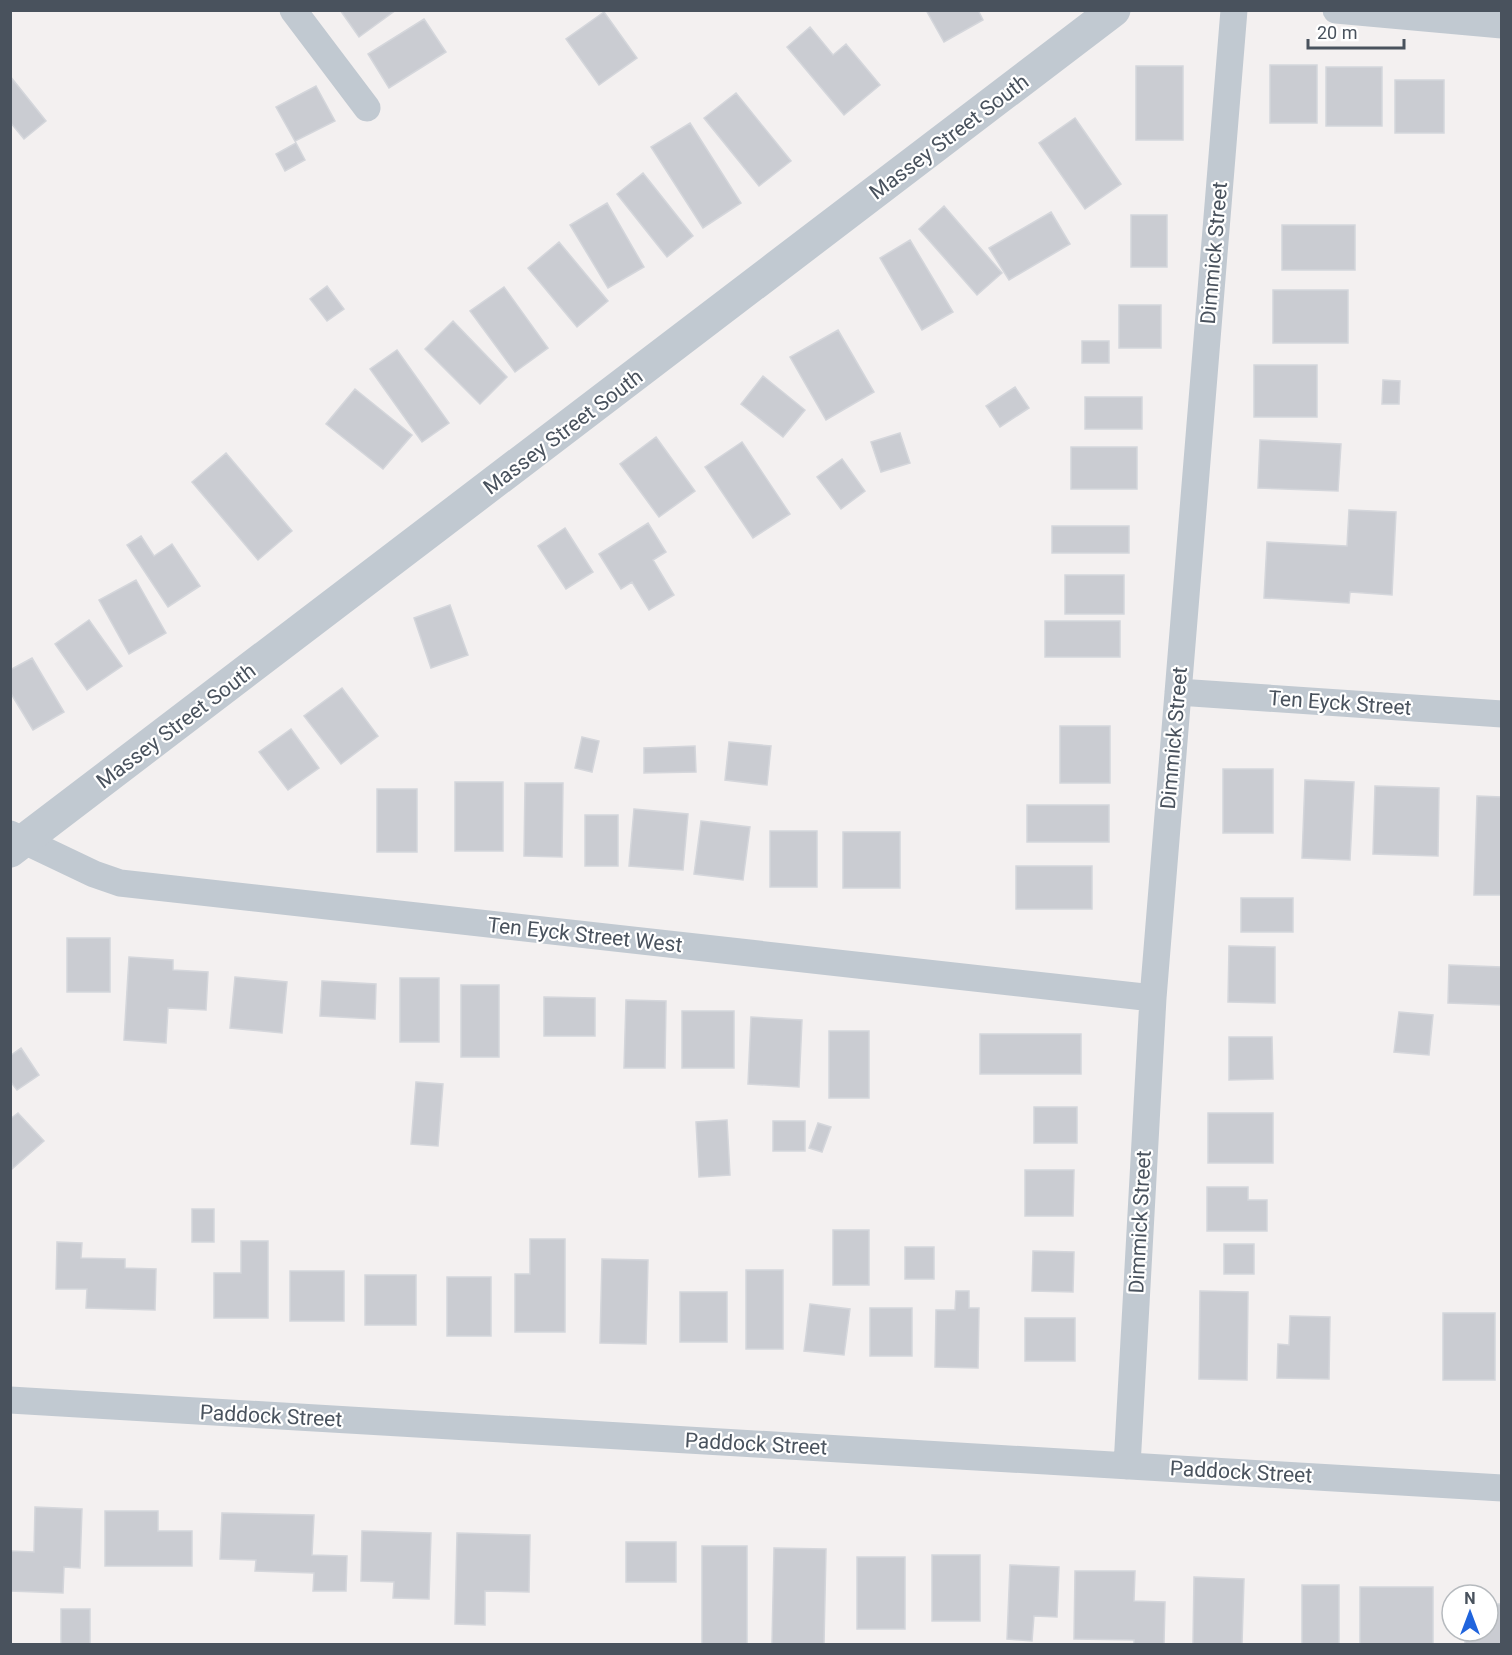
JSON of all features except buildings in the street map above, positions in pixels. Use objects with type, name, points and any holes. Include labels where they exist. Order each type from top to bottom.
[{"type":"street","points":[[293,10],[367,108]]},
{"type":"street","name":"Massey Street South","points":[[16,842],[1114,10]]},
{"type":"street","name":"Dimmick Street","points":[[1127,1466],[1153,998],[1234,10]]},
{"type":"street","points":[[1336,10],[1502,25]]},
{"type":"street","name":"Ten Eyck Street","points":[[1178,692],[1502,714]]},
{"type":"street","name":"Ten Eyck Street West","points":[[16,842],[120,883],[1153,998]]},
{"type":"street","name":"Paddock Street","points":[[10,1400],[1502,1488]]}]
